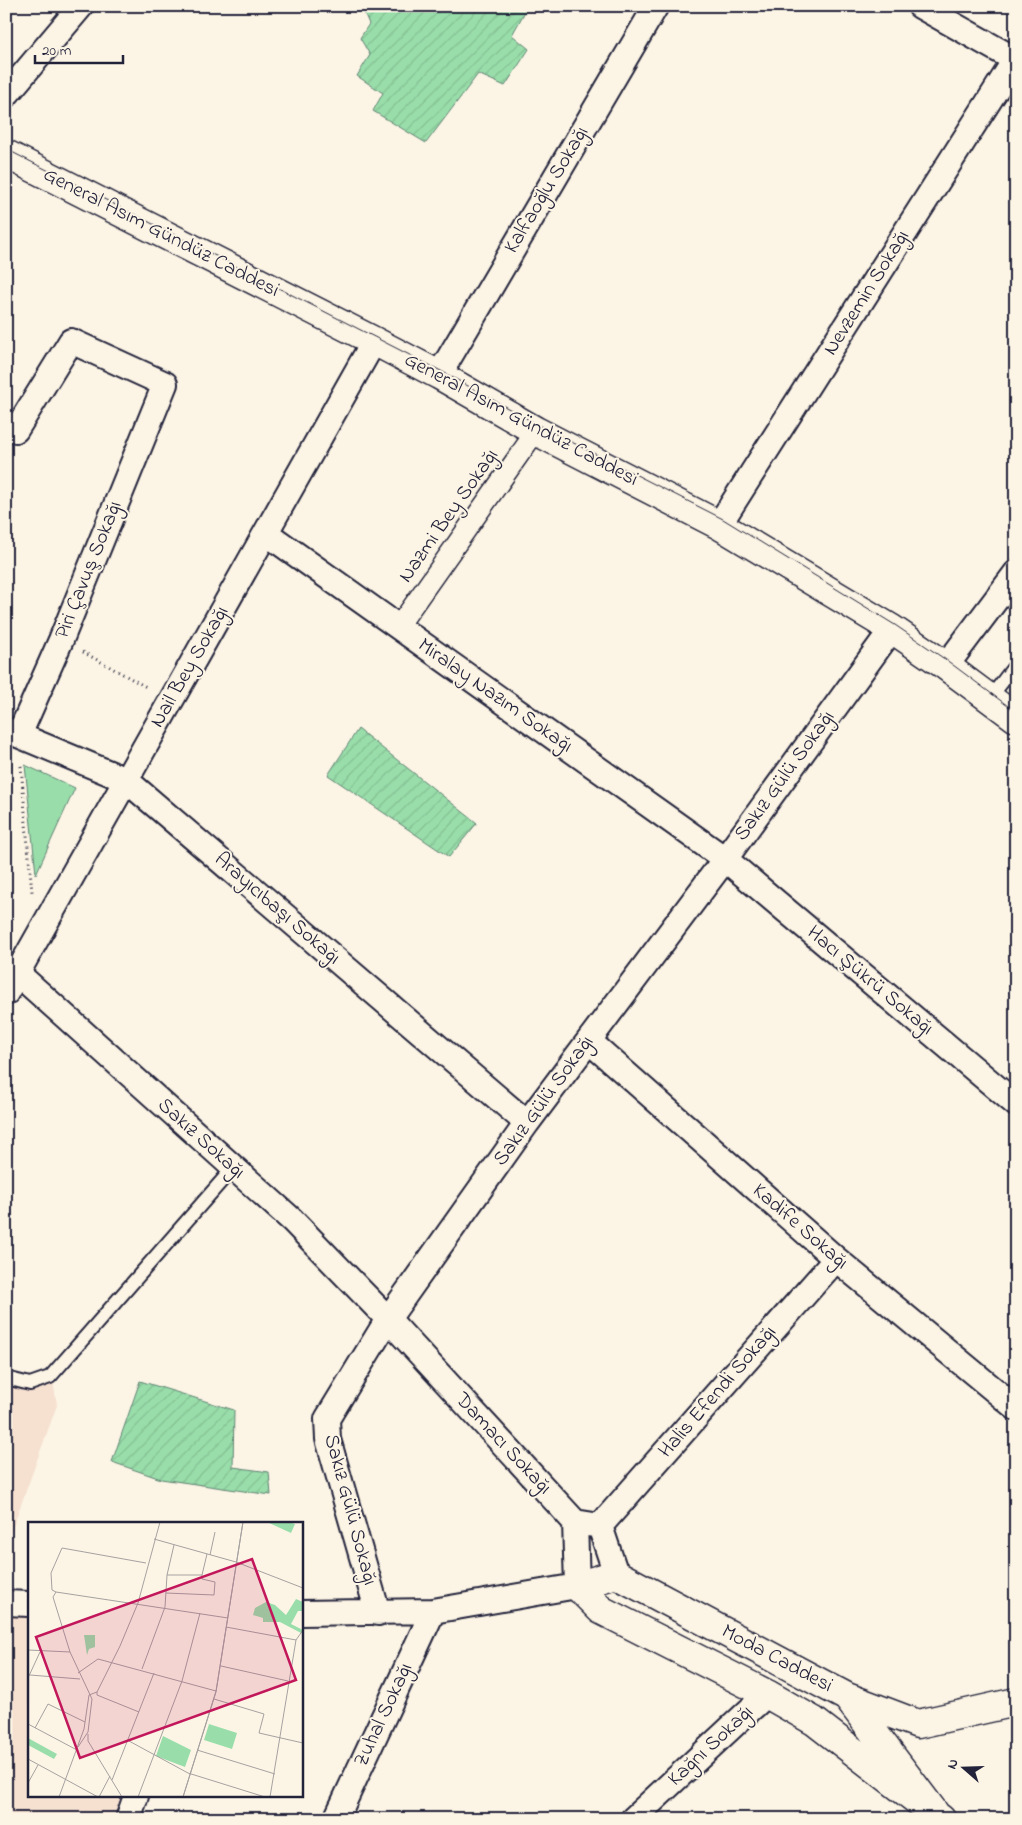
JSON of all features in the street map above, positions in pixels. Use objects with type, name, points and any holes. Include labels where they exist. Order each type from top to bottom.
[{"type":"street","points":[[6,96],[81,6]]},
{"type":"street","name":"Kalfaoğlu Sokağı","points":[[439,375],[656,6]]},
{"type":"street","points":[[920,6],[1015,60]]},
{"type":"street","name":"Nevzemin Sokağı","points":[[719,525],[1015,60]]},
{"type":"street","name":"General Asım Gündüz Caddesi","points":[[6,154],[374,341],[439,375],[536,431],[719,525],[892,629],[1016,718]]},
{"type":"street","name":"Piri Çavuş Sokağı","points":[[6,426],[16,430],[71,340],[165,384],[61,640],[12,732]]},
{"type":"street","name":"Nail Bey Sokağı","points":[[6,993],[12,969],[126,780],[374,341]]},
{"type":"street","name":"Nazmi Bey Sokağı","points":[[398,627],[536,431]]},
{"type":"street","name":"Miralay Nazım Sokağı","points":[[266,533],[725,858]]},
{"type":"street","points":[[946,666],[1016,573]]},
{"type":"street","name":"Sakız Gülü Sokağı","points":[[378,1613],[328,1439],[327,1419],[388,1319],[527,1123],[725,858],[892,629]]},
{"type":"street","name":"Arayıcıbaşı Sokağı","points":[[12,732],[126,780],[527,1123]]},
{"type":"street","name":"Hacı Şükrü Sokağı","points":[[725,858],[1016,1104]]},
{"type":"street","name":"Sakız Sokağı","points":[[12,969],[292,1220],[388,1319]]},
{"type":"street","name":"Kadife Sokağı","points":[[589,1040],[836,1259],[1016,1408]]},
{"type":"street","name":"Halis Efendi Sokağı","points":[[600,1526],[836,1259]]},
{"type":"street","name":"Damacı Sokağı","points":[[388,1319],[575,1522]]},
{"type":"street","points":[[302,1613],[433,1611],[577,1586],[616,1574],[600,1526],[575,1522],[577,1586]]},
{"type":"street","name":"Moda Caddesi","points":[[616,1574],[819,1681],[847,1698],[937,1815]]},
{"type":"street","name":"Moda Caddesi","points":[[577,1586],[601,1610],[767,1694],[814,1721],[937,1815]]},
{"type":"street","points":[[6,1602],[28,1604]]},
{"type":"street","name":"Zuhal Sokağı","points":[[336,1819],[433,1611]]},
{"type":"street","name":"Kağnı Sokağı","points":[[633,1819],[767,1694]]},
{"type":"street","points":[[847,1698],[918,1724],[1016,1702]]},
{"type":"street","points":[[128,1819],[135,1798]]},
{"type":"lane","points":[[990,698],[1016,664]]},
{"type":"lane","points":[[6,1378],[30,1384],[50,1377],[233,1168]]},
{"type":"path","points":[[61,640],[171,701]]},
{"type":"path","points":[[12,732],[32,894]]},
{"type":"shaded area","points":[[6,1378],[53,1381],[57,1405],[6,1546]]},
{"type":"shaded area","points":[[6,1610],[28,1611],[28,1798],[127,1798],[120,1819],[6,1819]]},
{"type":"green space","points":[[366,6],[528,6],[512,35],[529,49],[505,86],[478,74],[426,143],[373,111],[383,93],[357,76],[370,55],[360,38],[369,24],[363,10]]},
{"type":"green space","points":[[358,729],[477,823],[449,857],[328,775]]},
{"type":"green space","points":[[25,765],[75,788],[36,874]]},
{"type":"green space","points":[[140,1381],[234,1410],[233,1467],[269,1472],[271,1495],[161,1479],[112,1462]]},
{"type":"tram line","points":[[6,149],[441,371],[540,426],[723,519],[895,625],[1016,712]]}]
